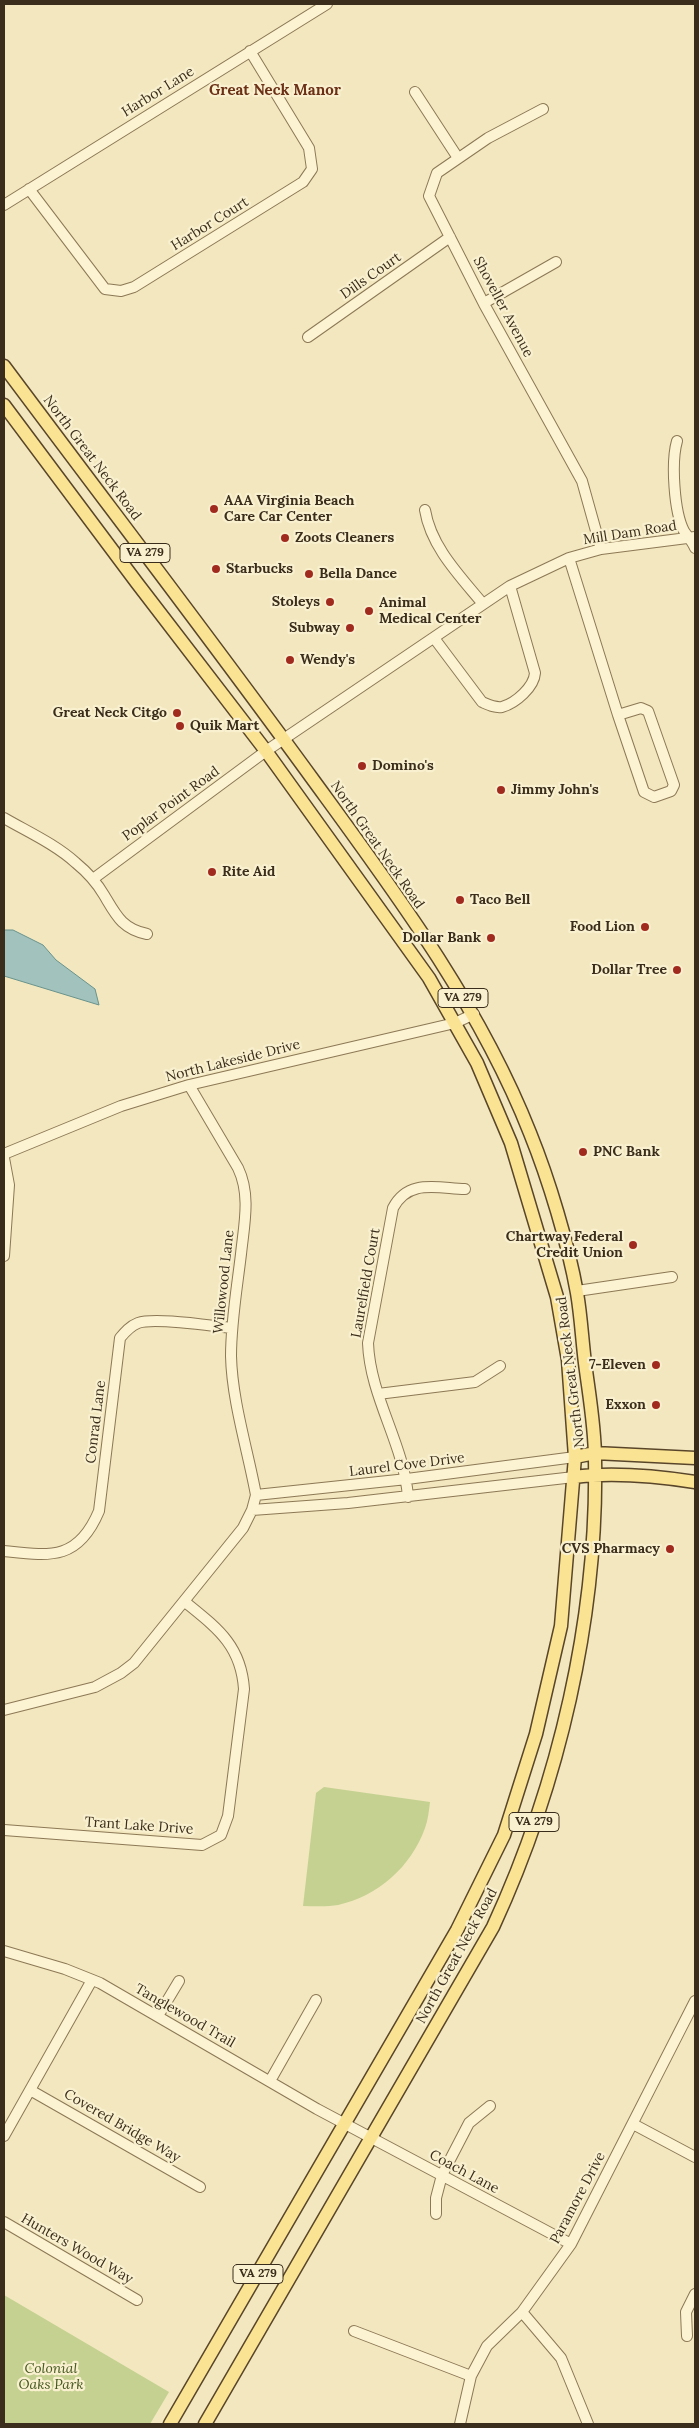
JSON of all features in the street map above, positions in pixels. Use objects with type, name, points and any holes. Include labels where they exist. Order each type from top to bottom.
[{"type":"main road","name":"North Great Neck Road","points":[[4,366],[284,740],[382,875],[474,1014],[530,1131],[554,1204],[577,1292],[595,1453],[589,1592],[582,1640],[562,1733],[515,1879],[493,1927],[205,2424]]},
{"type":"main road","name":"North Great Neck Road","points":[[4,405],[266,751],[406,944],[455,1023],[478,1064],[511,1142],[554,1288],[568,1360],[575,1457],[561,1626],[536,1734],[504,1835],[457,1930],[170,2424]]},
{"type":"main road","points":[[575,1457],[595,1453],[695,1458]]},
{"type":"main road","points":[[574,1477],[595,1474],[670,1478],[695,1482]]},
{"type":"street","name":"Harbor Lane","points":[[4,205],[326,4]]},
{"type":"street","name":"Harbor Court","points":[[29,189],[99,284],[111,290],[120,291],[134,287],[231,228],[303,182],[312,169],[312,159],[305,141],[250,51]]},
{"type":"street","points":[[415,92],[458,158]]},
{"type":"street","name":"Shoveller Avenue","points":[[544,108],[458,158],[437,173],[429,196],[484,304],[582,482],[600,549]]},
{"type":"street","name":"Dills Court","points":[[308,337],[450,238]]},
{"type":"street","points":[[484,304],[556,262]]},
{"type":"street","points":[[677,442],[672,464],[675,490],[684,530],[693,537],[695,548]]},
{"type":"street","points":[[425,510],[431,534],[441,550],[483,604]]},
{"type":"street","name":"Mill Dam Road","points":[[266,751],[510,586],[569,558],[600,549],[693,537]]},
{"type":"street","points":[[569,558],[618,715],[644,792],[654,797],[671,791],[674,785],[648,711],[641,708],[618,715]]},
{"type":"street","points":[[434,638],[482,702],[493,707],[503,706],[522,694],[534,682],[535,673],[510,586]]},
{"type":"street","name":"Poplar Point Road","points":[[93,879],[266,751]]},
{"type":"street","points":[[4,818],[59,850],[93,879],[122,924],[137,932],[147,934]]},
{"type":"street","name":"North Lakeside Drive","points":[[4,1154],[121,1106],[189,1085],[455,1023],[474,1014]]},
{"type":"street","name":"Willowood Lane","points":[[189,1085],[243,1178],[245,1214],[232,1328],[231,1358],[234,1384],[256,1495]]},
{"type":"street","points":[[4,1158],[9,1185],[4,1256]]},
{"type":"street","name":"Laurelfield Court","points":[[408,1497],[407,1479],[378,1394],[368,1357],[368,1343],[393,1208],[399,1198],[407,1191],[418,1188],[464,1188]]},
{"type":"street","points":[[577,1292],[672,1277]]},
{"type":"street","name":"Conrad Lane","points":[[4,1551],[54,1555],[68,1549],[83,1539],[92,1526],[99,1511],[120,1338],[126,1330],[138,1322],[153,1321],[232,1328]]},
{"type":"street","points":[[378,1394],[474,1382],[500,1366]]},
{"type":"street","name":"Laurel Cove Drive","points":[[256,1495],[407,1479],[575,1457]]},
{"type":"street","points":[[252,1510],[408,1497],[574,1477]]},
{"type":"street","points":[[4,1710],[61,1697],[110,1680],[134,1663],[243,1528],[252,1510],[256,1495]]},
{"type":"street","name":"Trant Lake Drive","points":[[4,1830],[202,1845],[212,1841],[225,1829],[243,1698],[243,1675],[234,1651],[214,1626],[185,1602]]},
{"type":"street","name":"Tanglewood Trail","points":[[4,1951],[35,1959],[92,1980],[345,2124]]},
{"type":"street","points":[[4,2136],[92,1980]]},
{"type":"street","points":[[158,2016],[179,1981]]},
{"type":"street","points":[[270,2081],[316,2000]]},
{"type":"street","name":"Paramore Drive","points":[[460,2424],[471,2376],[487,2346],[522,2312],[571,2244],[695,2001]]},
{"type":"street","name":"Covered Bridge Way","points":[[30,2090],[200,2187]]},
{"type":"street","points":[[436,2214],[436,2198],[442,2175],[469,2123],[490,2106]]},
{"type":"street","name":"Coach Lane","points":[[345,2124],[571,2244]]},
{"type":"street","points":[[633,2124],[695,2157]]},
{"type":"street","name":"Hunters Wood Way","points":[[4,2222],[137,2300]]},
{"type":"street","points":[[687,2336],[686,2312],[695,2294]]},
{"type":"street","points":[[522,2312],[561,2358],[588,2424]]},
{"type":"street","points":[[354,2331],[471,2376]]},
{"type":"green space","points":[[324,1787],[430,1802],[428,1815],[425,1828],[411,1855],[391,1878],[379,1887],[353,1901],[338,1905],[303,1906],[316,1793]]},
{"type":"green space","name":"Colonial Oaks Park","points":[[4,2295],[169,2392],[150,2424],[4,2424]]},
{"type":"water","points":[[4,930],[13,930],[43,945],[56,960],[95,989],[99,1005],[4,976]]},
{"type":"place","name":"AAA Virginia Beach Care Car Center","points":[[214,509]]},
{"type":"place","name":"Zoots Cleaners","points":[[285,538]]},
{"type":"place","name":"Starbucks","points":[[216,569]]},
{"type":"place","name":"Bella Dance","points":[[309,574]]},
{"type":"place","name":"Stoleys","points":[[330,602]]},
{"type":"place","name":"Animal Medical Center","points":[[369,611]]},
{"type":"place","name":"Subway","points":[[350,628]]},
{"type":"place","name":"Wendy's","points":[[290,660]]},
{"type":"place","name":"Great Neck Citgo","points":[[177,713]]},
{"type":"place","name":"Quik Mart","points":[[180,726]]},
{"type":"place","name":"Domino's","points":[[362,766]]},
{"type":"place","name":"Jimmy John's","points":[[501,790]]},
{"type":"place","name":"Rite Aid","points":[[212,872]]},
{"type":"place","name":"Taco Bell","points":[[460,900]]},
{"type":"place","name":"Food Lion","points":[[645,927]]},
{"type":"place","name":"Dollar Bank","points":[[491,938]]},
{"type":"place","name":"Dollar Tree","points":[[677,970]]},
{"type":"place","name":"PNC Bank","points":[[583,1152]]},
{"type":"place","name":"Chartway Federal Credit Union","points":[[633,1245]]},
{"type":"place","name":"7-Eleven","points":[[656,1365]]},
{"type":"place","name":"Exxon","points":[[656,1405]]},
{"type":"place","name":"CVS Pharmacy","points":[[670,1549]]},
{"type":"district","name":"Great Neck Manor","points":[[275,91]]}]
